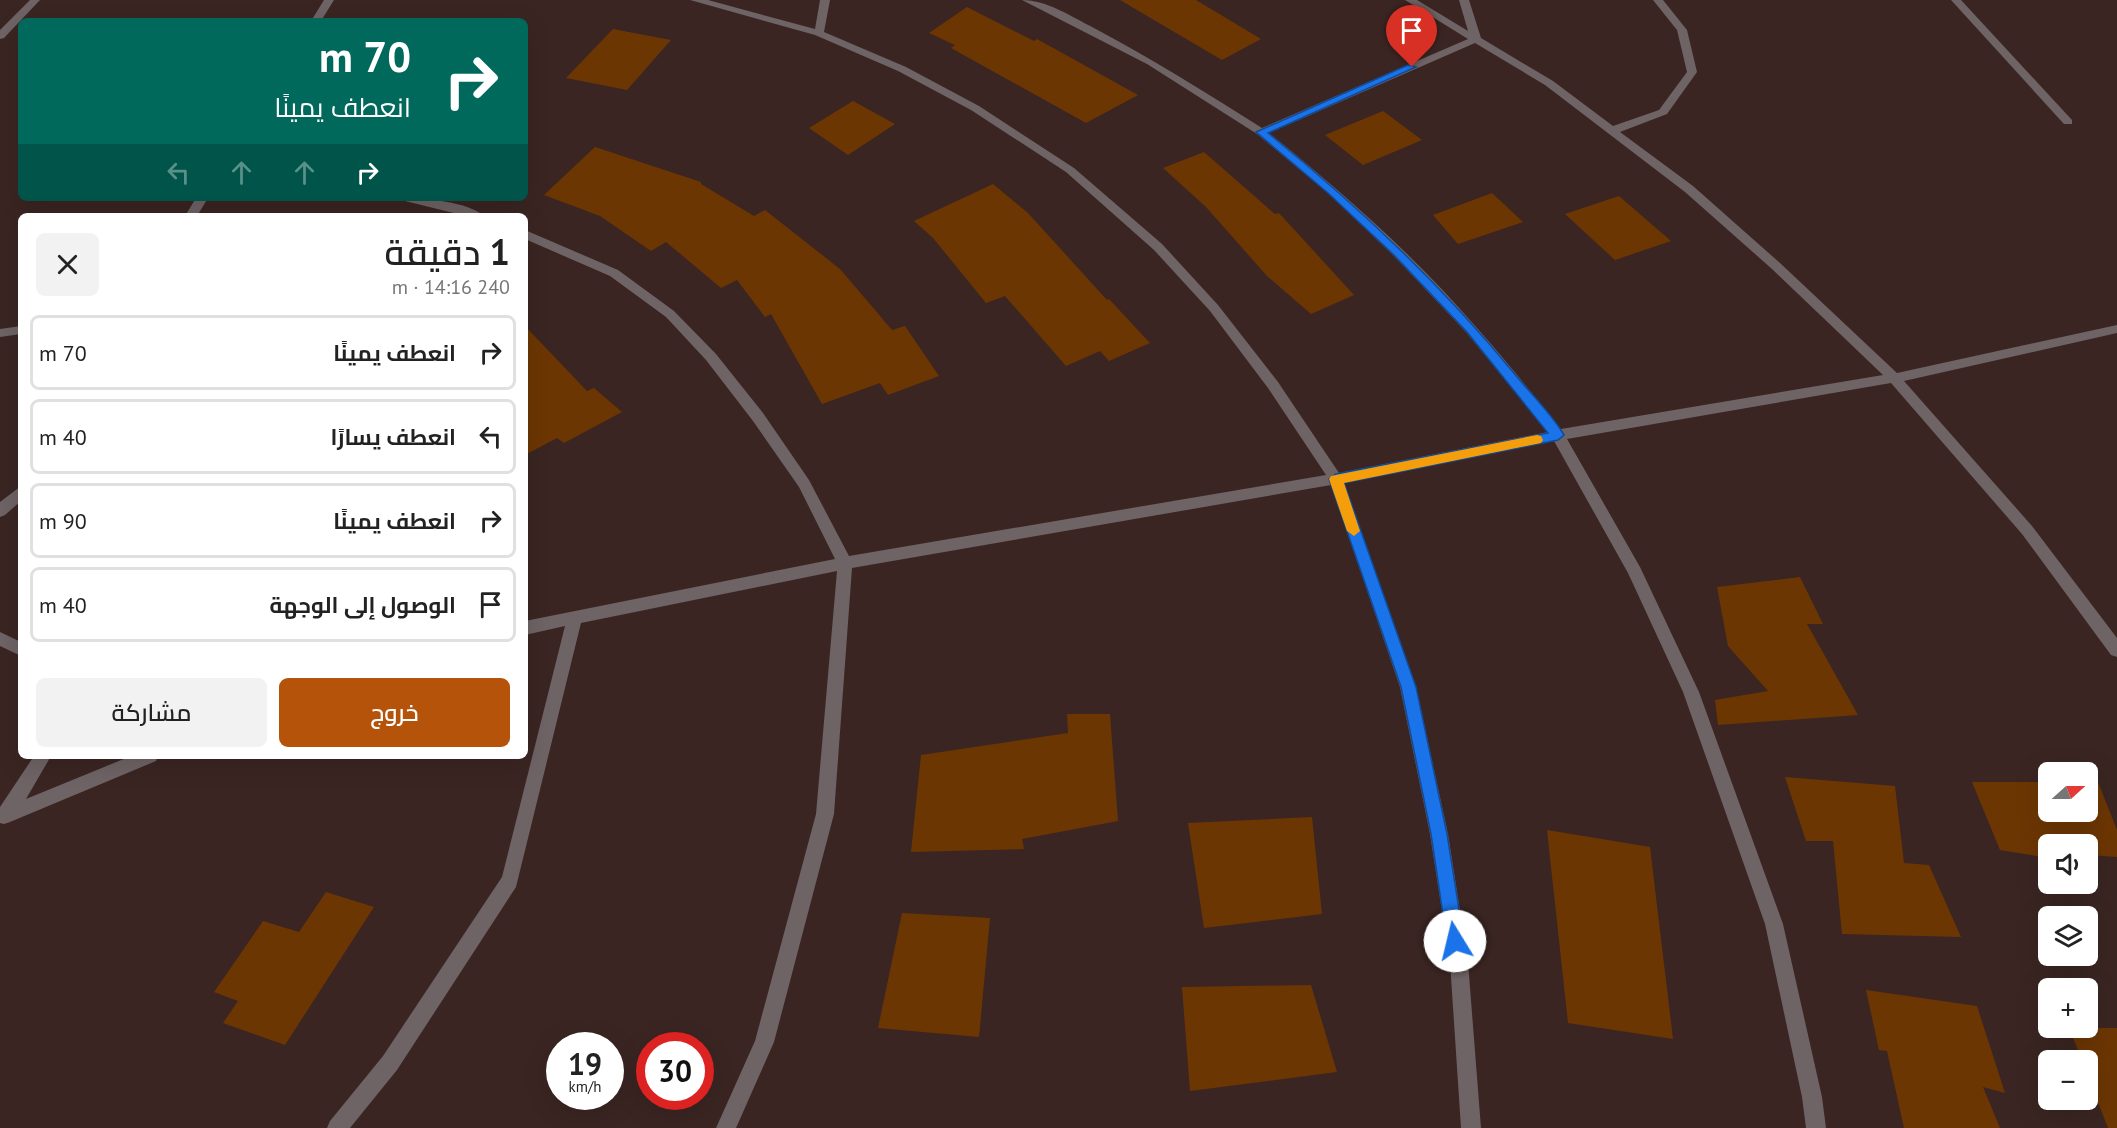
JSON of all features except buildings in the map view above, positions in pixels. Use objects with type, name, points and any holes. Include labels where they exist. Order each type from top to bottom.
[{"type":"street","points":[[0,36],[35,0]]},
{"type":"street","points":[[318,18],[329,0]]},
{"type":"street","points":[[695,0],[819,33],[902,69],[975,108],[1070,170],[1158,247],[1214,308],[1273,385],[1336,479],[1408,687],[1439,834],[1459,962],[1471,1128]]},
{"type":"street","points":[[819,33],[825,0]]},
{"type":"street","points":[[1027,0],[1067,18],[1150,62],[1261,132],[1332,190],[1398,253],[1471,329],[1558,435],[1635,571],[1691,692],[1774,924],[1812,1098],[1816,1128]]},
{"type":"street","points":[[1410,0],[1550,83],[1614,130],[1697,197],[1776,266],[1894,378],[2028,530],[2117,650]]},
{"type":"street","points":[[1464,0],[1476,39]]},
{"type":"street","points":[[1614,130],[1663,112],[1692,72],[1682,30],[1658,0]]},
{"type":"street","points":[[1956,0],[2068,122]]},
{"type":"street","points":[[1261,132],[1476,39]]},
{"type":"street","points":[[424,201],[470,213]]},
{"type":"street","points":[[528,235],[614,273],[670,314],[711,357],[758,417],[804,484],[845,563],[825,814],[764,1042],[726,1128]]},
{"type":"street","points":[[528,627],[845,563],[1336,479],[1558,435],[1894,378],[2117,329]]},
{"type":"street","points":[[0,333],[18,330]]},
{"type":"street","points":[[0,511],[18,495]]},
{"type":"street","points":[[337,1128],[390,1064],[510,881],[575,617]]},
{"type":"street","points":[[0,639],[18,648]]},
{"type":"street","points":[[2,818],[41,759]]},
{"type":"street","points":[[2,818],[143,759]]},
{"type":"slow traffic","points":[[1354,531],[1336,479],[1537,440]]},
{"type":"route","points":[[1412,67],[1261,132],[1332,190],[1398,253],[1471,329],[1558,435],[1336,479],[1408,687],[1439,834],[1455,941]]}]
